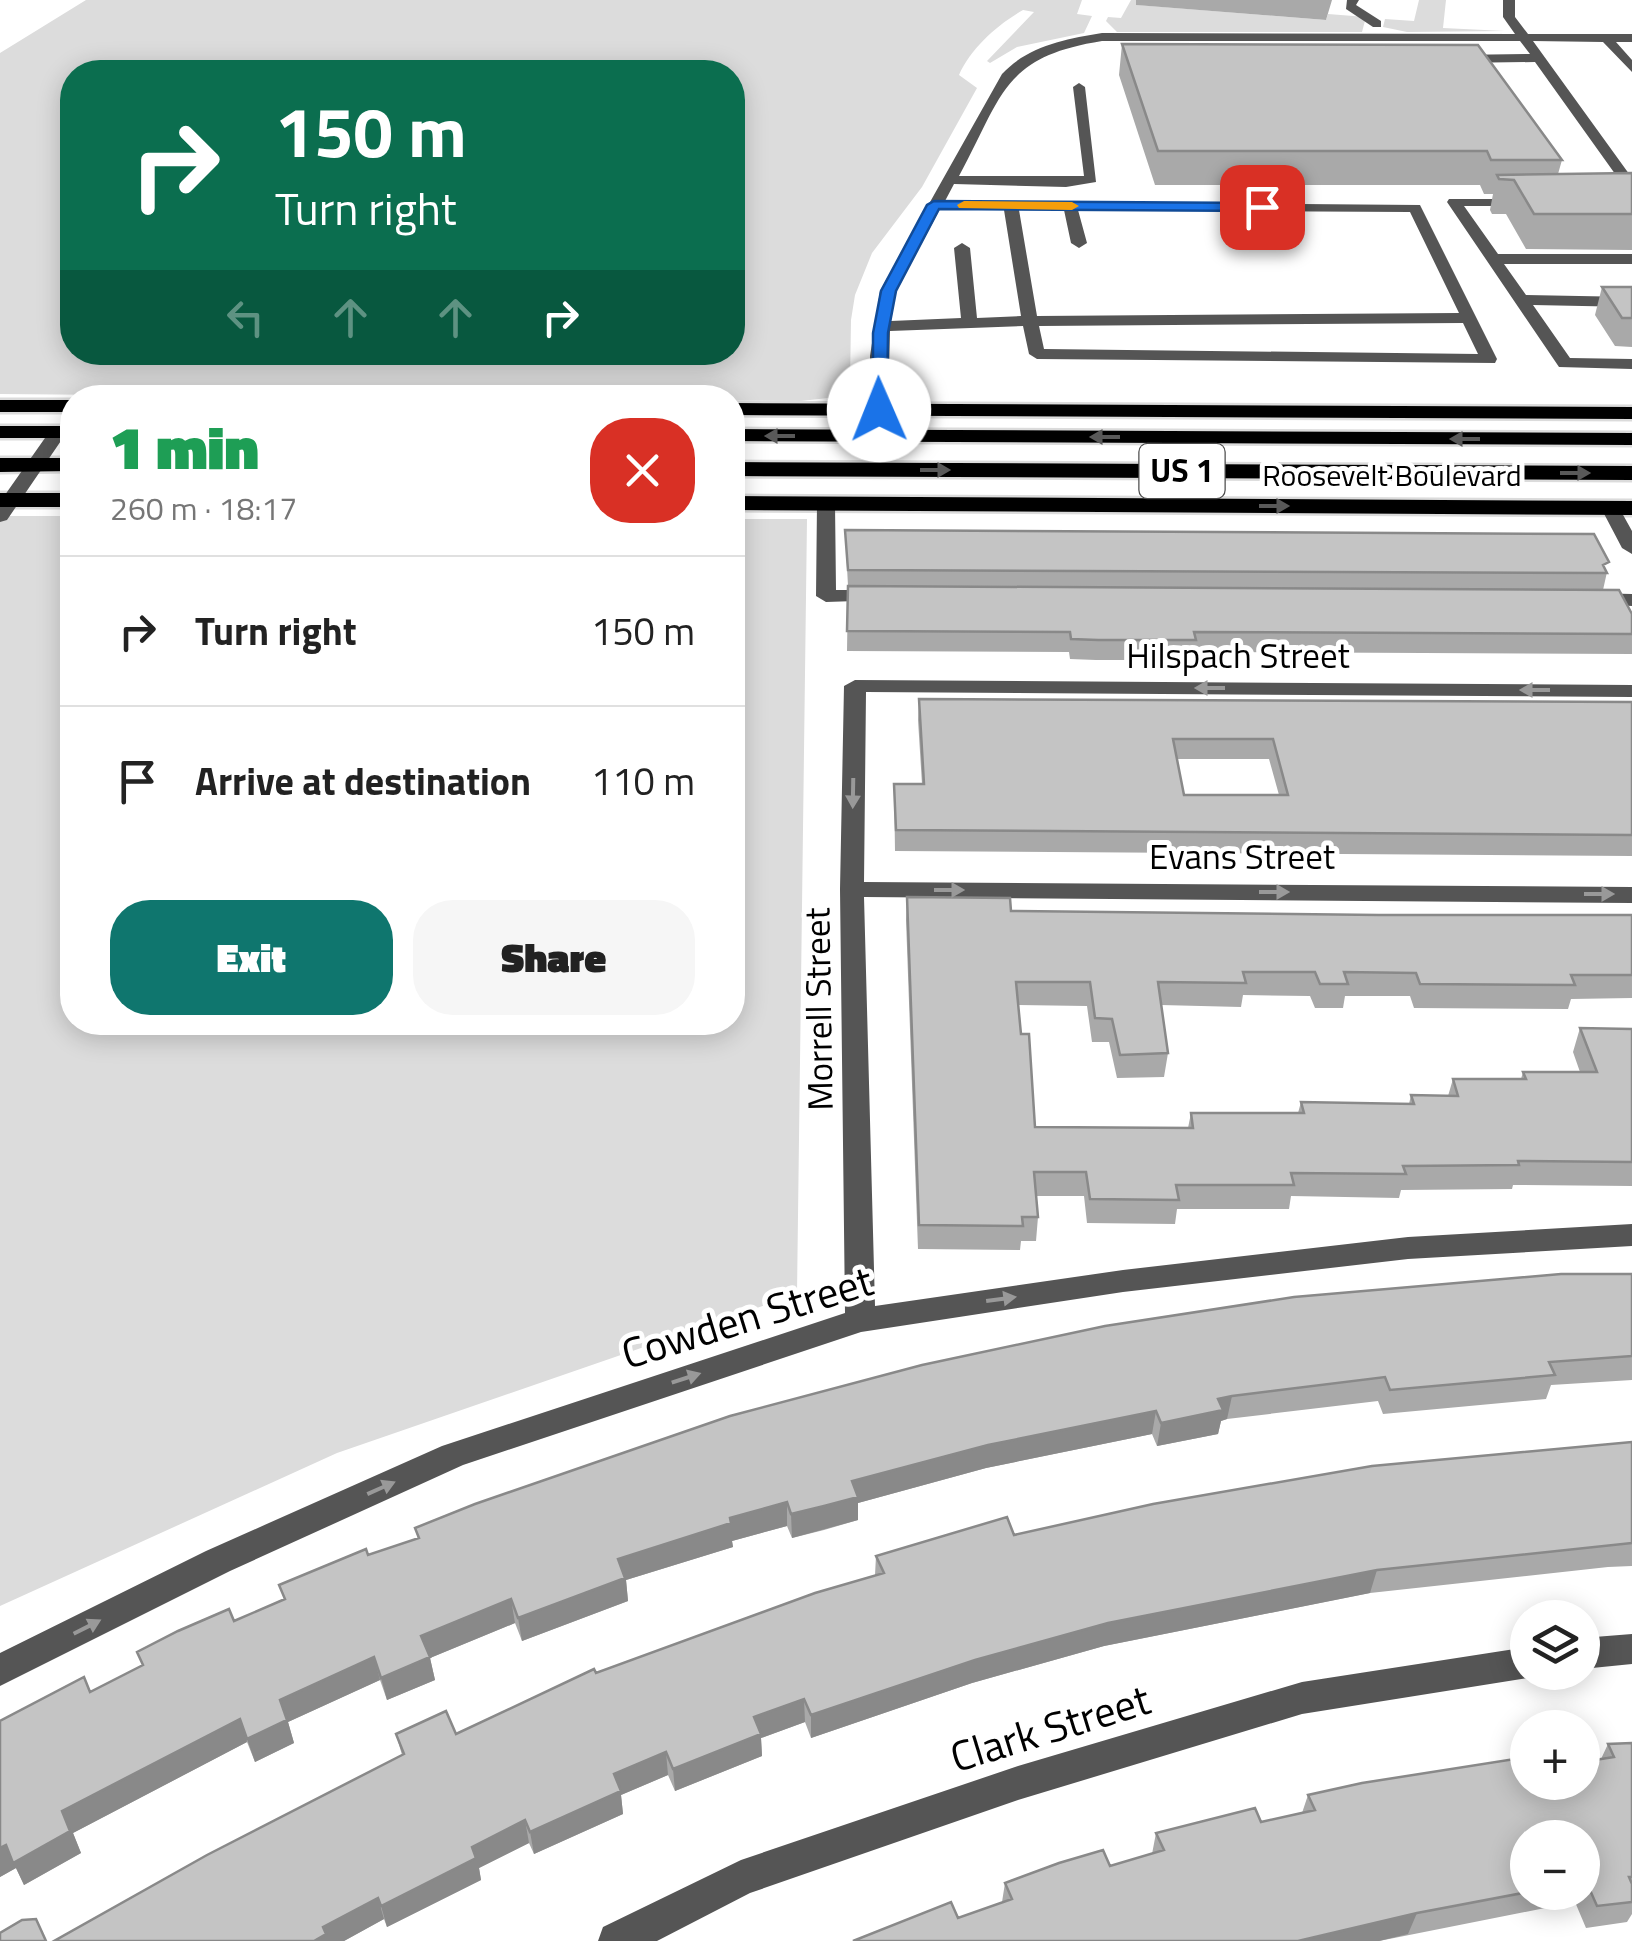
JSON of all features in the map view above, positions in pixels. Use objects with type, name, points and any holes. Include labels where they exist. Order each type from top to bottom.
[{"type":"highway","points":[[0,406],[60,406]]},
{"type":"highway","name":"Roosevelt Boulevard","points":[[745,409],[1632,413]]},
{"type":"highway","points":[[0,432],[60,432]]},
{"type":"highway","name":"Roosevelt Boulevard","points":[[745,436],[1632,440]]},
{"type":"highway","points":[[0,465],[60,466]]},
{"type":"highway","name":"Roosevelt Boulevard","points":[[745,468],[1632,473]]},
{"type":"highway","points":[[4,506],[60,501]]},
{"type":"highway","name":"Roosevelt Boulevard","points":[[745,503],[1621,508]]},
{"type":"street","points":[[1353,0],[1350,6],[1378,24]]},
{"type":"street","points":[[1509,0],[1509,17],[1628,182]]},
{"type":"street","points":[[879,410],[882,326],[888,291],[1008,74],[1024,57],[1058,44],[1102,36],[1163,42],[1632,38]]},
{"type":"street","points":[[1606,38],[1629,60]]},
{"type":"street","points":[[1442,59],[1540,58]]},
{"type":"street","points":[[948,180],[1066,182],[1091,178],[1078,87]]},
{"type":"street","points":[[1533,202],[1454,202],[1565,364],[1632,364]]},
{"type":"street","points":[[934,205],[1415,208],[1489,359],[1036,354],[1011,206]]},
{"type":"street","points":[[1070,206],[1079,244]]},
{"type":"street","points":[[962,248],[968,323]]},
{"type":"street","points":[[1492,258],[1632,258]]},
{"type":"street","points":[[1522,300],[1632,302]]},
{"type":"street","points":[[882,326],[1469,318]]},
{"type":"street","points":[[4,506],[60,438]]},
{"type":"street","points":[[826,504],[826,596],[905,596]]},
{"type":"street","points":[[1621,508],[1632,548]]},
{"type":"street","points":[[1573,599],[1632,600]]},
{"type":"street","name":"Hilspach Street","points":[[855,696],[855,686],[1632,691]]},
{"type":"street","name":"Morrell Street","points":[[855,696],[852,889],[860,1320]]},
{"type":"street","name":"Evans Street","points":[[852,889],[1632,894]]},
{"type":"street","name":"Cowden Street","points":[[0,1670],[218,1561],[453,1455],[860,1320],[1123,1281],[1408,1248],[1632,1236]]},
{"type":"street","points":[[1600,1652],[1632,1649]]},
{"type":"street","name":"Clark Street","points":[[618,1941],[742,1878],[1018,1783],[1302,1698],[1510,1665]]},
{"type":"shaded area","points":[[86,0],[1082,0],[1077,14],[1092,16],[1084,33],[1017,47],[990,63],[987,61],[1034,12],[1023,10],[994,30],[970,56],[959,75],[977,88],[922,187],[872,253],[855,295],[850,385],[842,386],[840,389],[845,392],[828,398],[745,401],[745,385],[60,385],[60,395],[0,394],[0,53]]},
{"type":"shaded area","points":[[1131,0],[1138,0],[1137,5],[1326,20],[1328,14],[1366,17],[1362,32],[1117,32],[1106,21],[1108,17],[1121,18]]},
{"type":"shaded area","points":[[1419,0],[1446,0],[1443,28],[1505,31],[1407,32],[1383,27],[1385,19],[1414,21]]},
{"type":"shaded area","points":[[0,516],[60,516],[60,1035],[745,1035],[745,519],[807,519],[797,1294],[337,1453],[0,1606]]},
{"type":"building","points":[[1122,44],[1478,45],[1562,160],[1491,160],[1487,151],[1158,151]]},
{"type":"building","points":[[1632,173],[1632,214],[1534,214],[1514,180],[1499,179],[1497,175]]},
{"type":"building","points":[[1602,287],[1632,287],[1632,318],[1622,318]]},
{"type":"building","points":[[845,530],[1594,534],[1609,562],[1603,565],[1607,573],[848,570]]},
{"type":"building","points":[[848,586],[1619,590],[1632,614],[1632,634],[1194,632],[1196,640],[1098,640],[1071,639],[1070,632],[847,631]]},
{"type":"building","points":[[919,699],[1632,702],[1632,835],[896,830],[894,784],[924,784]],"holes":[[[1173,739],[1273,739],[1288,795],[1184,795]]]},
{"type":"building","points":[[907,897],[1010,898],[1011,911],[1632,915],[1632,975],[1571,975],[1575,985],[1420,984],[1416,973],[1344,972],[1348,984],[1320,984],[1315,972],[1243,972],[1246,983],[1158,982],[1168,1053],[1120,1055],[1112,1019],[1095,1018],[1090,982],[1016,982],[1021,1034],[1029,1034],[1035,1127],[1193,1128],[1191,1113],[1304,1113],[1301,1102],[1414,1104],[1411,1095],[1458,1096],[1453,1079],[1526,1079],[1523,1072],[1597,1072],[1580,1028],[1632,1029],[1632,1162],[1403,1166],[1406,1174],[1291,1173],[1294,1185],[1176,1185],[1179,1200],[1090,1199],[1086,1172],[1034,1172],[1038,1217],[1022,1217],[1023,1226],[919,1225]]},
{"type":"building","points":[[1561,1274],[1632,1274],[1632,1356],[1549,1362],[1555,1375],[1390,1390],[1385,1377],[1232,1396],[1218,1399],[1223,1410],[1161,1423],[1156,1411],[988,1445],[852,1481],[858,1497],[791,1514],[787,1502],[730,1518],[731,1523],[618,1559],[625,1578],[518,1618],[511,1599],[421,1636],[430,1657],[381,1678],[374,1657],[280,1700],[287,1720],[247,1739],[240,1719],[62,1811],[70,1831],[13,1863],[6,1845],[0,1848],[0,1721],[84,1677],[90,1692],[143,1665],[137,1652],[178,1631],[229,1609],[234,1621],[285,1599],[279,1585],[366,1549],[368,1555],[419,1538],[415,1528],[475,1504],[730,1416],[922,1365],[1105,1326],[1294,1297]]},
{"type":"building","points":[[1632,1442],[1632,1543],[1377,1570],[1108,1623],[975,1660],[811,1715],[804,1699],[754,1717],[761,1734],[673,1769],[666,1752],[614,1774],[621,1791],[530,1832],[525,1820],[472,1847],[476,1858],[381,1906],[378,1898],[323,1927],[326,1934],[314,1941],[54,1941],[207,1855],[404,1754],[396,1734],[446,1711],[456,1734],[594,1669],[596,1673],[815,1593],[884,1573],[876,1556],[1007,1517],[1014,1535],[1153,1504],[1372,1466]]},
{"type":"building","points":[[1632,1743],[1632,1902],[1600,1906],[1600,1820],[1510,1820],[1510,1895],[1298,1941],[853,1941],[951,1902],[958,1918],[1012,1899],[1005,1883],[1059,1863],[1103,1850],[1110,1866],[1164,1850],[1156,1833],[1255,1808],[1261,1822],[1315,1810],[1308,1795],[1362,1783],[1510,1760],[1510,1800],[1600,1800],[1600,1759],[1614,1757],[1608,1744]]},
{"type":"building","points":[[36,1919],[46,1941],[0,1941],[0,1933],[22,1920]]},
{"type":"slow traffic","points":[[964,205],[1072,206]]},
{"type":"route","points":[[879,410],[878,356],[888,291],[934,205],[1262,207]]}]
